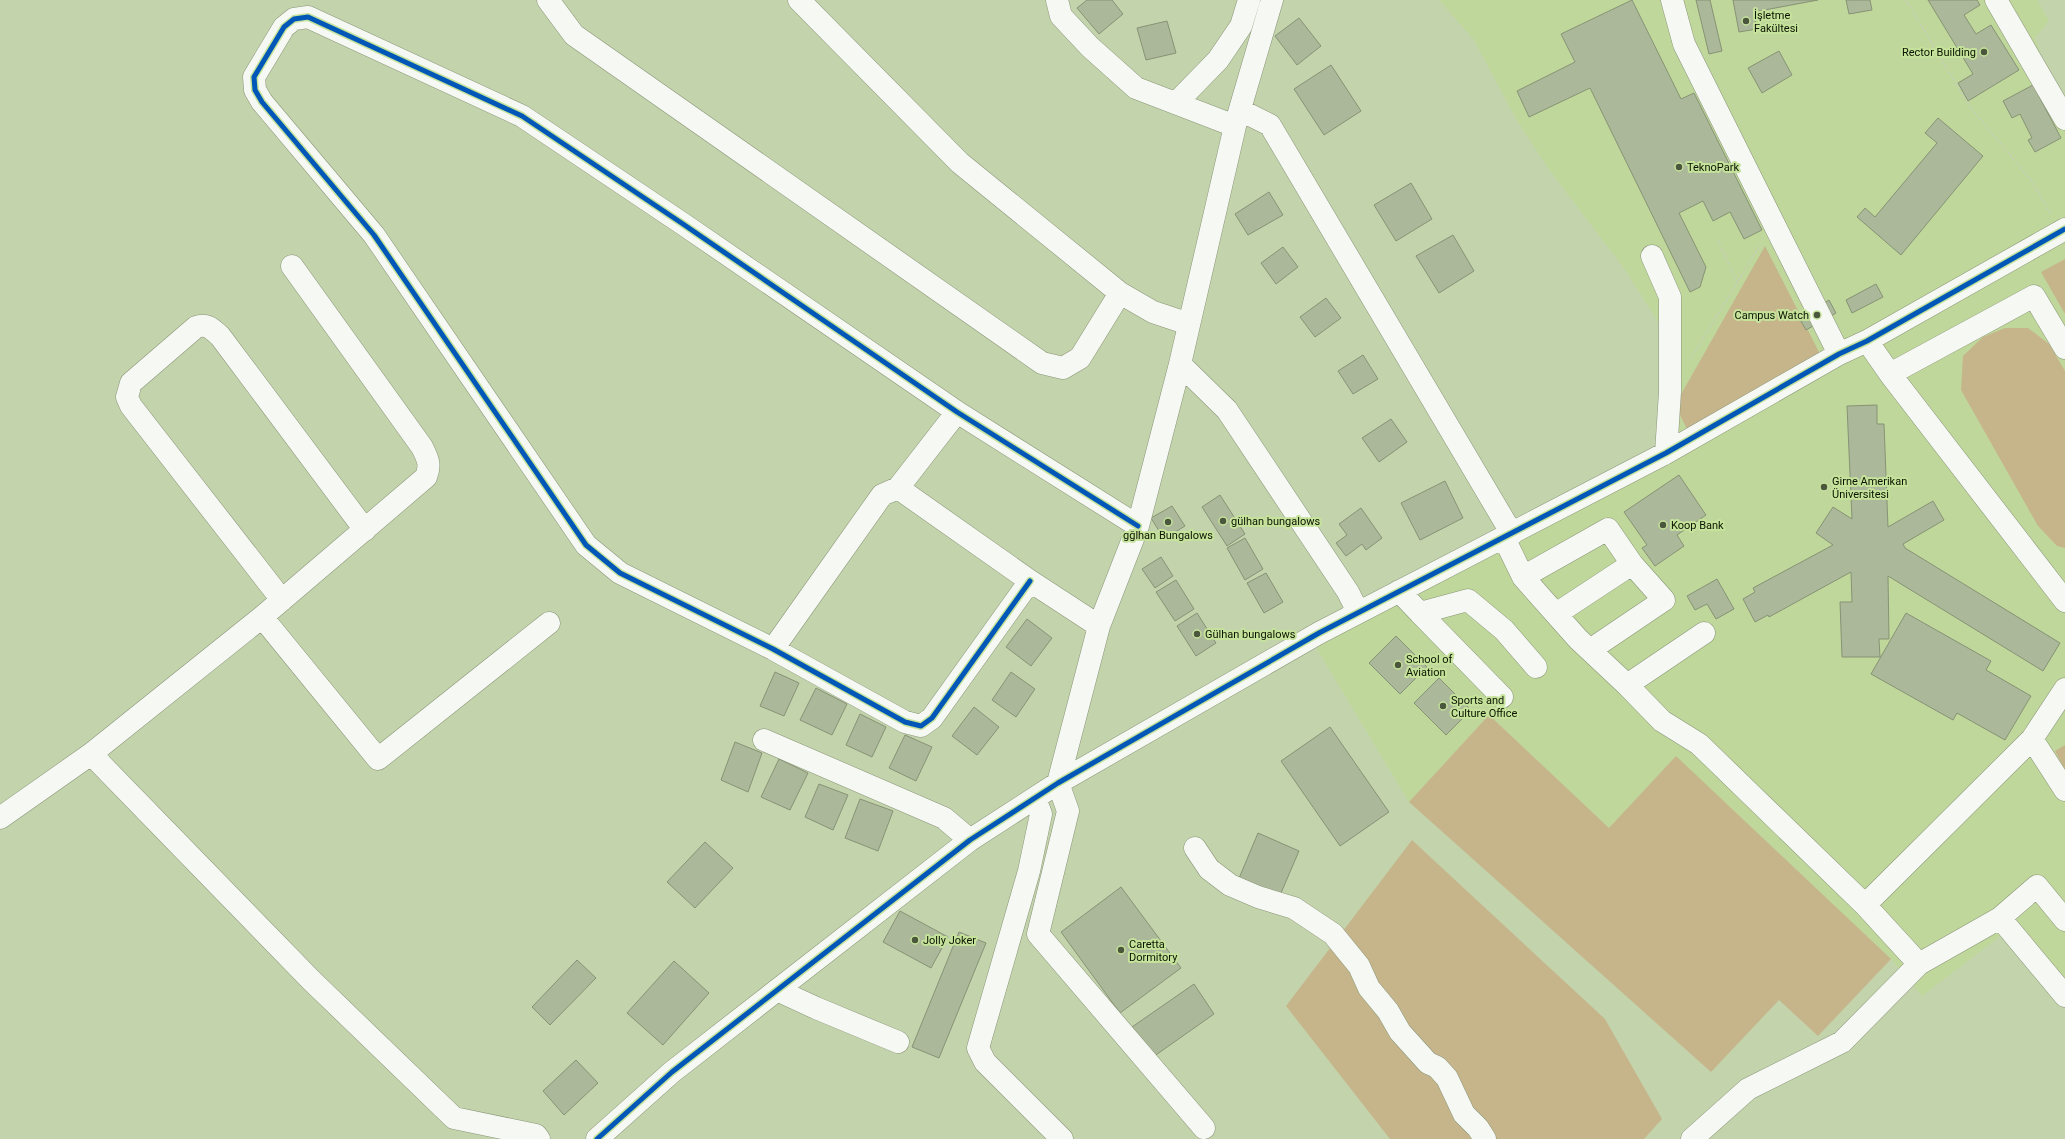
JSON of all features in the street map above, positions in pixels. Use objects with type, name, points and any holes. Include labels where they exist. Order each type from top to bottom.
[{"type":"street","points":[[548,0],[574,35],[1042,362],[1063,368],[1080,358],[1120,293]]},
{"type":"street","points":[[799,0],[960,163],[1120,293],[1153,312],[1189,324]]},
{"type":"street","points":[[1057,0],[1061,16],[1090,47],[1136,88],[1176,103],[1270,125],[1508,536],[1523,577],[1590,650],[1662,721],[1699,744],[1865,905],[1919,964]]},
{"type":"street","points":[[1176,103],[1218,60],[1241,26],[1249,0]]},
{"type":"street","points":[[1204,1128],[1038,934],[1068,811],[1058,783],[1099,626],[1138,526],[1180,364],[1237,118],[1272,0]]},
{"type":"street","points":[[1672,0],[1684,44],[1839,354]]},
{"type":"street","points":[[1996,0],[2065,119]]},
{"type":"street","points":[[1030,581],[932,718],[921,726],[906,722],[773,649],[620,573],[586,545],[374,235],[262,102],[255,90],[254,77],[284,27],[294,20],[308,17],[522,116],[683,224],[957,412],[1138,526]]},
{"type":"street","points":[[597,1139],[672,1072],[970,840],[1058,783],[1358,612],[1508,536],[1666,452],[1839,354],[1867,340],[2064,230]]},
{"type":"street","points":[[1652,256],[1670,296],[1670,392],[1666,452]]},
{"type":"street","points":[[0,818],[91,754],[262,617],[426,478],[430,468],[429,460],[422,447],[292,266]]},
{"type":"street","points":[[1890,374],[2034,296],[2065,348]]},
{"type":"street","points":[[282,600],[132,406],[127,397],[131,383],[196,327],[201,325],[209,326],[220,336],[365,530]]},
{"type":"street","points":[[1867,340],[1890,374],[2063,594]]},
{"type":"street","points":[[1180,364],[1227,410],[1348,592],[1358,612]]},
{"type":"street","points":[[773,649],[882,495],[898,488],[957,412]]},
{"type":"street","points":[[898,488],[1030,581],[1099,626]]},
{"type":"street","points":[[1523,577],[1608,529],[1632,564],[1664,600],[1590,650]]},
{"type":"street","points":[[1556,614],[1632,564]]},
{"type":"street","points":[[1400,591],[1502,697]]},
{"type":"street","points":[[1420,613],[1468,600],[1504,630],[1536,667]]},
{"type":"street","points":[[262,617],[378,759],[549,623]]},
{"type":"street","points":[[1627,685],[1704,633]]},
{"type":"street","points":[[1865,905],[2032,739],[2065,689]]},
{"type":"street","points":[[2032,739],[2065,790]]},
{"type":"street","points":[[764,740],[944,818],[970,840]]},
{"type":"street","points":[[91,754],[311,980],[454,1118],[536,1135],[539,1139]]},
{"type":"street","points":[[1034,798],[1041,814],[1029,871],[978,1048],[985,1062],[1062,1139]]},
{"type":"street","points":[[1195,848],[1209,869],[1230,885],[1258,897],[1294,908],[1333,934],[1359,966],[1369,988],[1388,1011],[1400,1032],[1428,1063],[1437,1067],[1447,1078],[1464,1114],[1478,1128],[1484,1139]]},
{"type":"street","points":[[1692,1139],[1748,1089],[1842,1042],[1919,964],[2000,918],[2037,886],[2065,920]]},
{"type":"street","points":[[2000,918],[2065,996]]},
{"type":"street","points":[[778,990],[816,1008],[898,1042]]},
{"type":"path","points":[[1906,0],[1970,107],[2031,180],[2057,224],[2064,230]]},
{"type":"path","points":[[1690,360],[1774,223]]},
{"type":"path","points":[[1718,242],[1737,282]]},
{"type":"shaded area","name":"Girne Amerikan Üniversitesi","points":[[1439,0],[2037,0],[2049,21],[2035,38],[2049,78],[2065,105],[2065,988],[2012,927],[1922,996],[1891,959],[1609,828],[1489,715],[1409,802],[1308,634],[1651,452],[1659,438],[1660,325],[1626,271],[1548,168],[1516,119],[1474,40]]},
{"type":"shaded area","points":[[1765,246],[1821,356],[1687,429],[1675,405]]},
{"type":"shaded area","points":[[2065,259],[2065,314],[2041,272]]},
{"type":"shaded area","points":[[2005,328],[2028,328],[2049,344],[2065,371],[2065,548],[2057,546],[2038,526],[1961,390],[1963,356],[1983,337]]},
{"type":"shaded area","points":[[1489,715],[1609,828],[1676,756],[1891,959],[1818,1036],[1779,1000],[1711,1072],[1409,802]]},
{"type":"shaded area","points":[[2065,745],[2065,770],[2055,751]]},
{"type":"shaded area","points":[[1412,840],[1605,1019],[1662,1119],[1644,1139],[1390,1139],[1286,1006]]},
{"type":"building","points":[[1087,0],[1112,0],[1123,14],[1099,34],[1077,8]]},
{"type":"building","name":"TeknoPark","points":[[1632,0],[1681,99],[1694,93],[1762,230],[1744,239],[1730,212],[1713,221],[1703,201],[1679,213],[1706,267],[1700,287],[1690,292],[1590,88],[1529,117],[1517,91],[1575,62],[1561,34]]},
{"type":"building","points":[[1696,0],[1710,0],[1722,51],[1709,54]]},
{"type":"building","name":"İşletme Fakültesi","points":[[1733,0],[1818,0],[1754,12],[1757,29],[1739,32]]},
{"type":"building","points":[[1846,0],[1870,0],[1872,10],[1849,14]]},
{"type":"building","name":"Rector Building","points":[[1928,0],[1977,0],[1980,5],[1964,15],[1976,34],[1991,25],[2019,70],[1968,101],[1958,83],[1973,74]]},
{"type":"building","points":[[1299,18],[1321,46],[1297,65],[1275,36]]},
{"type":"building","points":[[1167,21],[1176,53],[1146,60],[1137,28]]},
{"type":"building","points":[[1779,51],[1792,75],[1762,93],[1748,68]]},
{"type":"building","points":[[1331,65],[1361,111],[1324,135],[1294,89]]},
{"type":"building","points":[[2033,85],[2061,138],[2035,152],[2028,140],[2032,138],[2020,114],[2012,118],[2003,101]]},
{"type":"building","points":[[1938,118],[1983,156],[1901,255],[1857,217],[1865,208],[1875,217],[1937,143],[1925,133]]},
{"type":"building","points":[[1411,183],[1432,219],[1396,241],[1374,205]]},
{"type":"building","points":[[1269,192],[1283,215],[1248,235],[1235,214]]},
{"type":"building","points":[[1453,235],[1474,271],[1439,293],[1416,256]]},
{"type":"building","points":[[1283,247],[1298,267],[1276,284],[1261,263]]},
{"type":"building","points":[[1876,284],[1883,297],[1852,313],[1846,300]]},
{"type":"building","points":[[1326,298],[1341,318],[1315,337],[1300,317]]},
{"type":"building","name":"Campus Watch","points":[[1829,300],[1836,313],[1806,330],[1799,318]]},
{"type":"building","points":[[1363,355],[1378,379],[1353,394],[1338,371]]},
{"type":"building","points":[[1877,405],[1877,424],[1884,424],[1888,527],[1933,501],[1944,520],[1903,544],[1905,548],[2060,643],[2043,671],[1888,576],[1889,639],[1879,639],[1880,657],[1842,657],[1840,602],[1852,602],[1851,572],[1769,617],[1768,615],[1755,622],[1743,599],[1755,592],[1753,588],[1833,545],[1816,533],[1833,507],[1852,519],[1847,406]]},
{"type":"building","points":[[1391,419],[1407,442],[1379,462],[1362,438]]},
{"type":"building","name":"Koop Bank","points":[[1679,475],[1706,515],[1677,535],[1684,546],[1655,566],[1642,548],[1647,545],[1624,512]]},
{"type":"building","points":[[1445,481],[1463,518],[1420,540],[1401,503]]},
{"type":"building","name":"gülhan bungalows","points":[[1220,495],[1245,534],[1227,546],[1202,507]]},
{"type":"building","name":"gğlhan Bungalows","points":[[1172,506],[1185,526],[1164,539],[1151,518]]},
{"type":"building","points":[[1361,508],[1382,538],[1366,550],[1362,544],[1346,556],[1336,543],[1347,535],[1339,524]]},
{"type":"building","name":"gülhan bungalows","points":[[1245,538],[1263,569],[1245,580],[1227,548]]},
{"type":"building","points":[[1161,557],[1173,576],[1155,588],[1142,569]]},
{"type":"building","name":"gülhan bungalows","points":[[1266,573],[1283,602],[1264,613],[1247,583]]},
{"type":"building","points":[[1717,579],[1734,609],[1716,619],[1707,604],[1695,610],[1687,596]]},
{"type":"building","points":[[1176,580],[1194,609],[1175,621],[1156,592]]},
{"type":"building","name":"Gülhan bungalows","points":[[1197,613],[1216,643],[1196,656],[1177,626]]},
{"type":"building","points":[[1906,613],[1991,661],[1986,670],[2031,696],[2005,740],[1957,713],[1953,720],[1871,674]]},
{"type":"building","points":[[1027,619],[1052,638],[1031,666],[1006,647]]},
{"type":"building","name":"School of Aviation","points":[[1396,636],[1427,667],[1400,694],[1369,663]]},
{"type":"building","points":[[775,672],[799,683],[784,716],[760,706]]},
{"type":"building","points":[[1011,672],[1035,689],[1016,717],[992,700]]},
{"type":"building","name":"Sports and Culture Office","points":[[1439,678],[1471,710],[1446,735],[1414,703]]},
{"type":"building","points":[[816,688],[847,704],[832,735],[800,720]]},
{"type":"building","points":[[974,707],[999,727],[977,755],[952,736]]},
{"type":"building","points":[[860,714],[886,727],[872,757],[846,745]]},
{"type":"building","points":[[1330,727],[1389,812],[1340,846],[1281,761]]},
{"type":"building","points":[[905,735],[932,747],[916,781],[889,768]]},
{"type":"building","points":[[735,742],[762,753],[748,792],[721,780]]},
{"type":"building","points":[[779,759],[808,773],[790,810],[761,797]]},
{"type":"building","points":[[819,784],[848,795],[833,830],[805,817]]},
{"type":"building","points":[[860,799],[893,811],[878,851],[845,838]]},
{"type":"building","points":[[1258,833],[1299,851],[1278,900],[1237,883]]},
{"type":"building","points":[[705,842],[733,868],[695,908],[667,882]]},
{"type":"building","name":"Caretta Dormitory","points":[[1121,887],[1181,968],[1120,1013],[1061,932]]},
{"type":"building","name":"Jolly Joker","points":[[900,911],[948,937],[931,968],[883,942]]},
{"type":"building","points":[[959,932],[986,943],[939,1058],[912,1047]]},
{"type":"building","points":[[577,960],[596,978],[550,1025],[532,1007]]},
{"type":"building","points":[[674,961],[709,993],[663,1045],[627,1013]]},
{"type":"building","points":[[1194,984],[1214,1014],[1153,1057],[1132,1027]]},
{"type":"building","points":[[576,1060],[598,1083],[564,1115],[543,1091]]},
{"type":"cycle path","points":[[1030,581],[932,718],[921,726],[905,722],[773,649],[620,573],[586,545],[374,235],[262,102],[255,90],[254,77],[284,27],[294,19],[308,17],[522,116],[683,224],[957,412],[1138,526]]},
{"type":"cycle path","points":[[597,1139],[672,1072],[970,840],[1058,783],[1319,633],[1666,453],[1839,354],[1867,341],[2065,229]]},
{"type":"place","name":"İşletme Fakültesi","points":[[1746,21]]},
{"type":"place","name":"Rector Building","points":[[1984,52]]},
{"type":"place","name":"TeknoPark","points":[[1679,167]]},
{"type":"place","name":"Campus Watch","points":[[1817,315]]},
{"type":"place","name":"Girne Amerikan Üniversitesi","points":[[1824,487]]},
{"type":"place","name":"gülhan bungalows","points":[[1223,521]]},
{"type":"place","name":"gğlhan Bungalows","points":[[1168,522]]},
{"type":"place","name":"Koop Bank","points":[[1663,525]]},
{"type":"place","name":"Gülhan bungalows","points":[[1197,634]]},
{"type":"place","name":"School of Aviation","points":[[1398,665]]},
{"type":"place","name":"Sports and Culture Office","points":[[1443,706]]},
{"type":"place","name":"Jolly Joker","points":[[915,940]]},
{"type":"place","name":"Caretta Dormitory","points":[[1121,950]]}]
